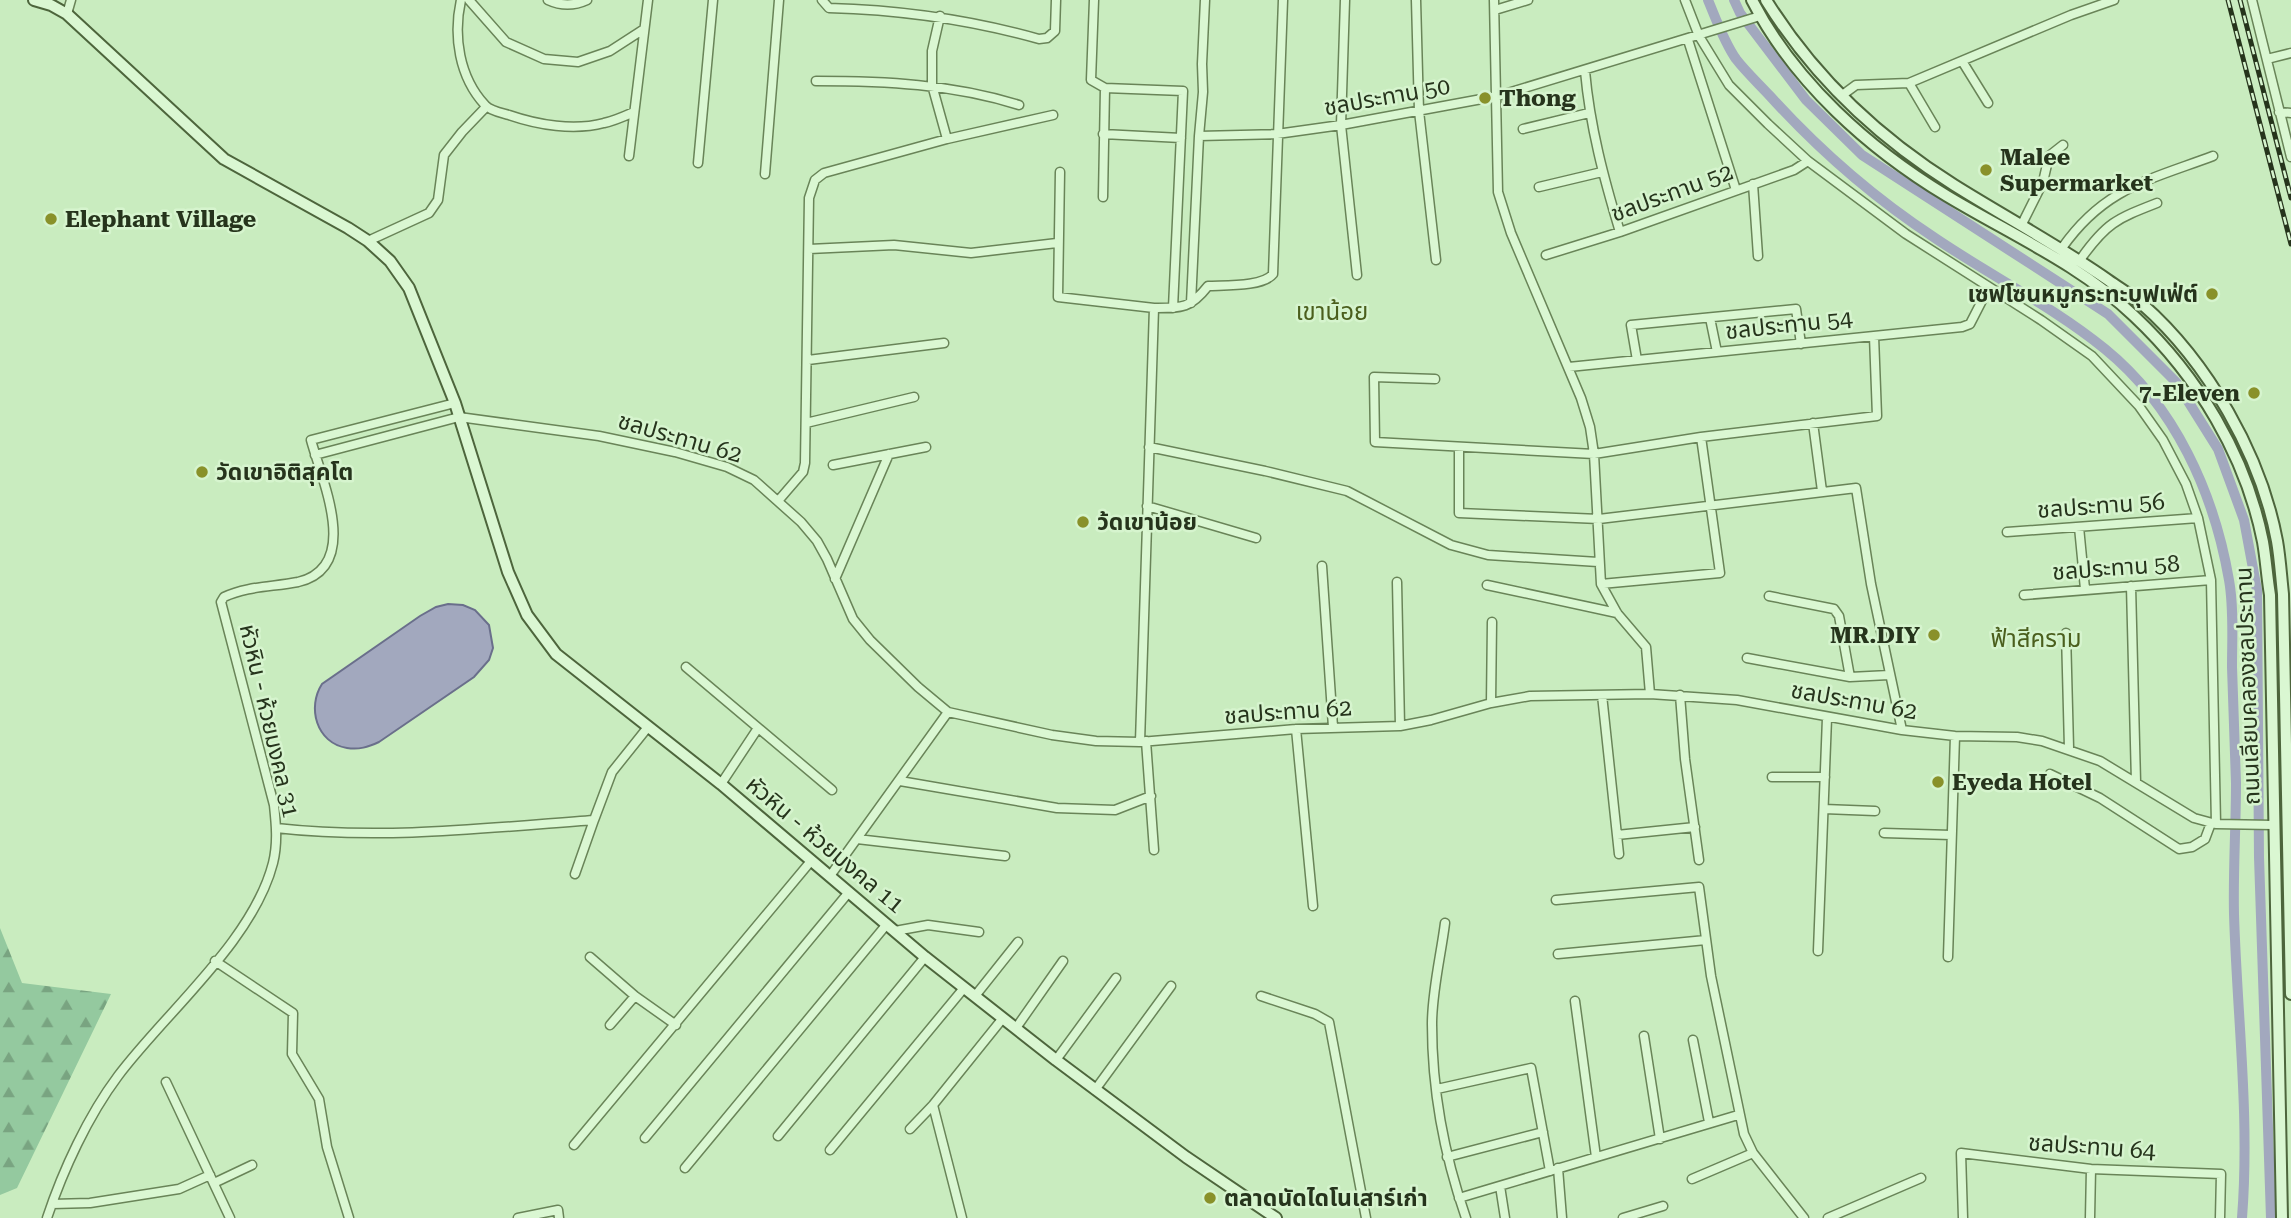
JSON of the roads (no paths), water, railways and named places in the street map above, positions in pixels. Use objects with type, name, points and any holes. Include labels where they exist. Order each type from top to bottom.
[{"type":"street","name":"หัวหิน - ห้วยมงคล 11","points":[[34,0],[52,2],[224,159],[368,241],[390,261],[410,288],[455,403],[504,559],[527,615],[556,654],[721,784],[964,988],[1095,1090],[1186,1157],[1276,1218]]},
{"type":"street","points":[[66,14],[71,0]]},
{"type":"street","points":[[461,0],[456,21],[457,46],[467,78],[486,107],[533,123],[570,126],[604,124],[634,112]]},
{"type":"street","points":[[469,0],[506,42],[544,59],[578,62],[610,51],[644,29]]},
{"type":"street","points":[[548,0],[557,4],[576,5],[587,0]]},
{"type":"street","points":[[629,156],[648,0]]},
{"type":"street","points":[[698,163],[713,0]]},
{"type":"street","points":[[765,174],[779,0]]},
{"type":"street","points":[[822,0],[829,8],[940,16],[1039,39],[1047,38],[1055,31],[1056,0]]},
{"type":"street","points":[[1094,0],[1091,80],[1105,88],[1183,91],[1173,308]]},
{"type":"street","points":[[1191,303],[1203,92],[1205,0]]},
{"type":"street","points":[[1060,172],[1058,297],[1183,308],[1208,286],[1256,283],[1269,278],[1273,274],[1283,0]]},
{"type":"street","points":[[1345,0],[1341,125],[1357,275]]},
{"type":"street","points":[[1416,0],[1419,111],[1436,260]]},
{"type":"street","points":[[1494,0],[1498,192],[1511,233],[1569,367],[1590,428],[1594,454],[1601,584],[1617,613],[1646,647],[1650,694]]},
{"type":"street","points":[[1495,10],[1528,0]]},
{"type":"street","points":[[1685,0],[1699,36],[1729,85],[1808,161],[1906,234],[2092,356],[2139,406],[2163,440],[2186,484],[2198,518],[2211,580],[2214,823],[2205,839],[2179,849],[2100,798],[2050,774]]},
{"type":"street","name":"ถนนเลียบคลองชลประทาน","points":[[1752,0],[1792,61],[1828,103],[1881,151],[1946,195],[2091,282],[2133,314],[2198,389],[2240,464],[2263,543],[2270,595],[2282,1218]]},
{"type":"street","points":[[1841,96],[1856,85],[1909,83],[2071,15],[2114,0]]},
{"type":"street","points":[[2252,0],[2291,157]]},
{"type":"street","name":"ถนนเลียบคลองชลประทาน","points":[[1769,1],[1803,52],[1841,96],[1889,141],[1953,184],[2062,248],[2142,304],[2176,339],[2209,382],[2252,459],[2277,540],[2283,594],[2291,994]]},
{"type":"street","points":[[940,16],[932,51],[932,85],[947,139]]},
{"type":"street","name":"ชลประทาน 50","points":[[1199,136],[1277,134],[1498,96],[1760,16]]},
{"type":"street","points":[[1688,40],[1737,190]]},
{"type":"street","points":[[2267,59],[2291,53]]},
{"type":"street","points":[[1962,61],[1988,103]]},
{"type":"street","points":[[1585,71],[1589,113],[1619,232]]},
{"type":"street","points":[[816,81],[932,85],[980,93],[1019,105]]},
{"type":"street","points":[[1909,83],[1935,127]]},
{"type":"street","points":[[1103,197],[1105,88]]},
{"type":"street","points":[[368,241],[429,213],[438,200],[444,155],[486,107]]},
{"type":"street","points":[[2279,112],[2291,113]]},
{"type":"street","points":[[1523,130],[1589,113]]},
{"type":"street","points":[[778,501],[803,472],[805,463],[810,198],[815,180],[824,173],[947,139],[1053,115]]},
{"type":"street","points":[[1104,134],[1181,138]]},
{"type":"street","points":[[2022,224],[2043,182],[2049,156],[2063,145]]},
{"type":"street","points":[[2062,248],[2094,210],[2122,190],[2213,156]]},
{"type":"street","name":"ชลประทาน 52","points":[[1546,255],[1794,170],[1808,161]]},
{"type":"street","points":[[1539,187],[1602,172]]},
{"type":"street","points":[[1753,184],[1758,256]]},
{"type":"street","points":[[2080,260],[2098,234],[2119,218],[2157,202]]},
{"type":"street","points":[[809,249],[894,245],[971,253],[1057,243]]},
{"type":"street","name":"ชลประทาน 54","points":[[1569,367],[1966,326],[1970,324],[1989,288]]},
{"type":"street","points":[[1154,307],[1143,741],[1151,796],[1154,850]]},
{"type":"street","points":[[1637,360],[1631,325],[1796,309],[1801,344]]},
{"type":"street","points":[[1710,318],[1717,352]]},
{"type":"street","points":[[1435,379],[1374,377],[1375,442],[1594,454],[1701,437],[1877,416],[1874,336]]},
{"type":"street","points":[[808,360],[944,343]]},
{"type":"street","points":[[806,423],[914,397]]},
{"type":"street","points":[[455,403],[311,440],[315,455],[459,417]]},
{"type":"street","name":"ชลประทาน 62","points":[[459,417],[599,436],[675,452],[727,467],[754,480],[801,522],[817,541],[853,618],[870,640],[948,712],[1052,735],[1096,741],[1143,741],[1296,729],[1400,726],[1530,696],[1680,695],[1737,700],[1902,730],[1955,736],[2017,737],[2069,748],[2100,761],[2194,818],[2214,823]]},
{"type":"street","points":[[1813,423],[1822,491]]},
{"type":"street","points":[[1601,584],[1720,573],[1701,437]]},
{"type":"street","points":[[833,465],[926,447]]},
{"type":"street","points":[[1149,447],[1347,491],[1451,545],[1488,555],[1598,562]]},
{"type":"street","points":[[1460,447],[1459,513],[1598,519],[1856,488],[1889,675],[1902,730]]},
{"type":"street","points":[[835,579],[889,454]]},
{"type":"street","name":"หัวหิน - ห้วยมงคล 31","points":[[47,1218],[93,1114],[118,1075],[235,938],[263,892],[273,862],[276,828],[264,765],[221,601],[223,597],[241,591],[301,581],[321,570],[330,561],[333,551],[333,518],[315,455]]},
{"type":"street","points":[[1147,506],[1256,538]]},
{"type":"street","name":"ชลประทาน 56","points":[[2007,532],[2198,518]]},
{"type":"street","points":[[2080,527],[2085,589]]},
{"type":"street","points":[[1322,566],[1333,727]]},
{"type":"street","name":"ชลประทาน 58","points":[[2024,595],[2211,580]]},
{"type":"street","points":[[1397,582],[1400,726]]},
{"type":"street","points":[[1487,585],[1617,613]]},
{"type":"street","points":[[2131,586],[2136,782]]},
{"type":"street","points":[[1769,596],[1834,609],[1839,616],[1850,677]]},
{"type":"street","points":[[1491,703],[1492,622]]},
{"type":"street","points":[[2066,633],[2069,748]]},
{"type":"street","points":[[1747,658],[1850,677],[1889,675]]},
{"type":"street","points":[[685,667],[832,790]]},
{"type":"street","points":[[1602,695],[1619,854]]},
{"type":"street","points":[[1680,695],[1685,759],[1699,860]]},
{"type":"street","points":[[830,876],[948,712]]},
{"type":"street","points":[[1818,951],[1827,718]]},
{"type":"street","points":[[575,874],[612,772],[648,727]]},
{"type":"street","points":[[721,784],[758,728]]},
{"type":"street","points":[[1296,729],[1313,906]]},
{"type":"street","points":[[1948,957],[1955,736]]},
{"type":"street","points":[[1772,777],[1825,777]]},
{"type":"street","points":[[900,781],[1057,808],[1115,810],[1151,796]]},
{"type":"street","points":[[1824,809],[1875,811]]},
{"type":"street","points":[[276,828],[325,833],[431,833],[594,820]]},
{"type":"street","points":[[2214,823],[2273,825],[2289,831]]},
{"type":"street","points":[[1618,835],[1695,827]]},
{"type":"street","points":[[1884,833],[1951,835]]},
{"type":"street","points":[[857,839],[1005,856]]},
{"type":"street","points":[[574,1145],[811,861]]},
{"type":"street","points":[[1556,900],[1699,887],[1738,1115],[1753,1153],[1804,1218]]},
{"type":"street","points":[[645,1138],[849,892]]},
{"type":"street","points":[[1445,923],[1432,1021],[1439,1122],[1466,1218]]},
{"type":"street","points":[[685,1168],[891,927],[928,925],[979,932]]},
{"type":"street","points":[[1558,954],[1706,940]]},
{"type":"street","points":[[975,996],[1017,942]]},
{"type":"street","points":[[590,957],[635,996],[676,1025]]},
{"type":"street","points":[[778,1136],[925,957]]},
{"type":"street","points":[[215,961],[293,1013],[292,1054],[319,1099],[327,1147],[349,1218]]},
{"type":"street","points":[[1016,1028],[1063,961]]},
{"type":"street","points":[[1056,1060],[1116,978]]},
{"type":"street","points":[[1095,1090],[1171,986]]},
{"type":"street","points":[[830,1150],[964,988]]},
{"type":"street","points":[[610,1025],[635,996]]},
{"type":"street","points":[[1261,996],[1324,1018],[1330,1027],[1366,1218]]},
{"type":"street","points":[[1574,1001],[1596,1157]]},
{"type":"street","points":[[910,1129],[933,1105],[1003,1018]]},
{"type":"street","points":[[1644,1036],[1660,1139]]},
{"type":"street","points":[[1693,1041],[1709,1122]]},
{"type":"street","points":[[1437,1089],[1531,1068],[1562,1218]]},
{"type":"street","points":[[166,1082],[230,1218]]},
{"type":"street","points":[[933,1105],[962,1218]]},
{"type":"street","points":[[1459,1198],[1738,1115]]},
{"type":"street","points":[[1447,1157],[1543,1132]]},
{"type":"street","points":[[1692,1178],[1753,1153]]},
{"type":"street","name":"ชลประทาน 64","points":[[1963,1218],[1961,1153],[2091,1169],[2221,1174],[2220,1218]]},
{"type":"street","points":[[52,1204],[90,1203],[179,1189],[252,1165]]},
{"type":"street","points":[[2090,1218],[2091,1169]]},
{"type":"street","points":[[1828,1218],[1922,1178]]},
{"type":"street","points":[[1500,1186],[1505,1218]]},
{"type":"street","points":[[1623,1218],[1663,1206]]},
{"type":"street","points":[[518,1218],[558,1210],[559,1218]]},
{"type":"water","points":[[448,604],[463,605],[475,610],[489,625],[493,648],[489,660],[474,677],[375,744],[351,749],[336,745],[328,739],[317,723],[315,713],[317,693],[322,684],[420,616]]},
{"type":"waterway","points":[[1708,0],[1724,38],[1740,64],[1789,116],[1848,172],[1912,223],[2085,333],[2130,372],[2171,424],[2202,484],[2222,547],[2232,601],[2236,783],[2234,914],[2245,1142],[2242,1218]]},
{"type":"waterway","points":[[1734,0],[1740,13],[1806,100],[1862,155],[2108,314],[2176,382],[2218,449],[2244,520],[2257,590],[2259,857],[2271,1218]]},
{"type":"railway","points":[[2228,0],[2291,244]]},
{"type":"railway","points":[[2240,0],[2291,198]]},
{"type":"place","name":"Thong","points":[[1485,98]]},
{"type":"place","name":"Malee Supermarket","points":[[1986,170]]},
{"type":"place","name":"Elephant Village","points":[[51,219]]},
{"type":"place","name":"เซฟโซนหมูกระทะบุฟเฟ่ต์","points":[[2212,294]]},
{"type":"place","name":"7-Eleven","points":[[2254,393]]},
{"type":"place","name":"วัดเขาอิติสุคโต","points":[[202,472]]},
{"type":"place","name":"ว้ดเขาน้อย","points":[[1083,522]]},
{"type":"place","name":"MR.DIY","points":[[1934,635]]},
{"type":"place","name":"Eyeda Hotel","points":[[1938,782]]},
{"type":"place","name":"ตลาดนัดไดโนเสาร์เก่า","points":[[1210,1198]]},
{"type":"district","name":"เขาน้อย","points":[[1332,312]]},
{"type":"district","name":"ฟ้าสีคราม","points":[[2036,639]]}]
